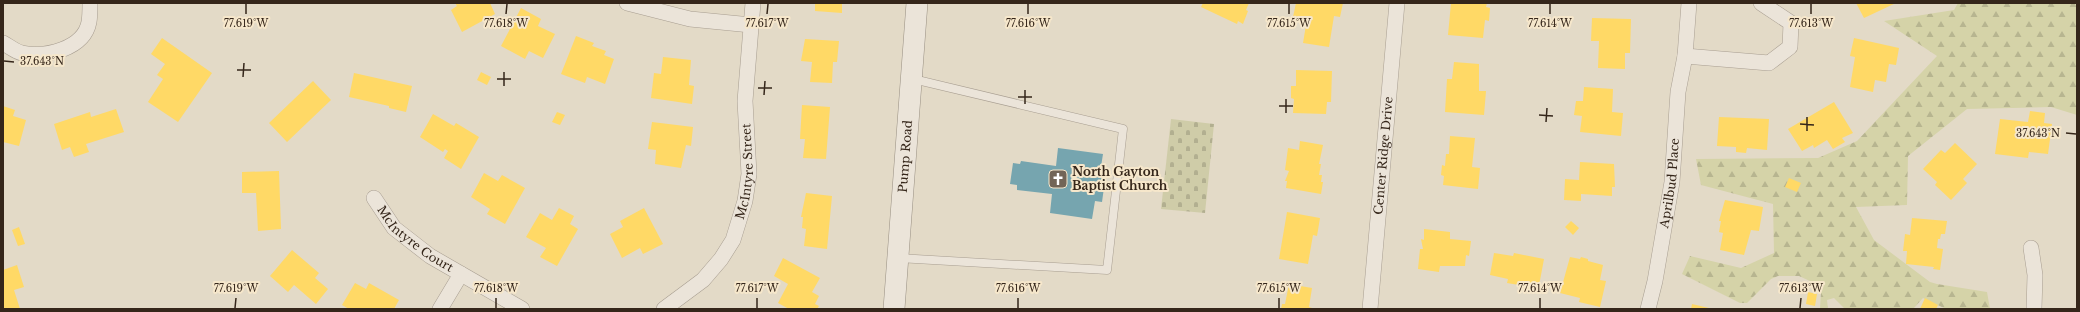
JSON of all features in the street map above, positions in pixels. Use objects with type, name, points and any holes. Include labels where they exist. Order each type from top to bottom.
[{"type":"main road","name":"Pump Road","points":[[894,309],[918,3]]},
{"type":"street","points":[[3,43],[22,53],[54,53],[65,48],[77,40],[89,23],[90,3]]},
{"type":"street","points":[[627,3],[690,19],[751,25]]},
{"type":"street","name":"McIntyre Street","points":[[664,309],[703,280],[721,259],[733,240],[745,202],[749,174],[745,101],[753,3]]},
{"type":"street","name":"Center Ridge Drive","points":[[1370,309],[1397,3]]},
{"type":"street","name":"Aprilbud Place","points":[[1648,309],[1655,281],[1672,182],[1678,92],[1685,56],[1689,3]]},
{"type":"street","points":[[1685,56],[1769,63],[1790,47],[1791,23],[1761,3]]},
{"type":"street","name":"McIntyre Court","points":[[374,198],[394,228],[430,256],[461,274]]},
{"type":"street","points":[[2031,248],[2035,275],[2034,309]]},
{"type":"street","points":[[440,309],[461,274],[522,309]]},
{"type":"lane","points":[[897,258],[1107,270],[1123,129],[912,79]]},
{"type":"green space","points":[[1958,3],[2077,3],[2077,115],[2051,107],[1967,109],[1908,156],[1907,205],[1856,207],[1874,240],[1930,282],[1987,292],[1990,309],[1946,309],[1923,298],[1913,309],[1845,309],[1834,298],[1827,300],[1828,309],[1820,309],[1821,292],[1812,282],[1799,276],[1778,276],[1771,279],[1747,303],[1740,303],[1682,274],[1690,256],[1741,268],[1774,253],[1773,204],[1701,185],[1696,159],[1818,158],[1857,141],[1937,56],[1884,21],[1954,10]]},
{"type":"green space","points":[[1171,119],[1214,124],[1205,213],[1161,209]]},
{"type":"building: Homes","points":[[455,3],[490,3],[495,14],[462,32],[451,10],[457,6]]},
{"type":"building: Homes","points":[[815,3],[842,3],[842,13],[815,11]]},
{"type":"building: Homes","points":[[1203,3],[1249,3],[1246,10],[1248,11],[1243,24],[1238,21],[1237,24],[1201,7]]},
{"type":"building: Homes","points":[[1296,3],[1343,3],[1340,17],[1334,16],[1329,47],[1303,43],[1307,19],[1293,17]]},
{"type":"building: Homes","points":[[1451,3],[1487,3],[1486,7],[1490,8],[1489,21],[1485,20],[1483,38],[1448,35]]},
{"type":"building: Homes","points":[[1856,3],[1896,3],[1864,18]]},
{"type":"building: Homes","points":[[521,8],[541,19],[538,26],[555,34],[543,58],[529,51],[525,59],[501,46]]},
{"type":"building: Homes","points":[[1592,18],[1631,19],[1630,53],[1625,53],[1625,69],[1598,68],[1599,41],[1591,41]]},
{"type":"building: Homes","points":[[576,36],[594,43],[592,46],[606,51],[604,55],[614,59],[605,84],[587,77],[585,83],[561,74]]},
{"type":"building: Homes","points":[[162,38],[212,73],[178,122],[148,102],[163,79],[157,75],[165,64],[151,54]]},
{"type":"building: Homes","points":[[1854,38],[1899,48],[1896,65],[1889,64],[1886,82],[1875,80],[1873,92],[1850,87],[1855,57],[1850,56]]},
{"type":"building: Homes","points":[[805,39],[839,41],[837,62],[833,62],[832,83],[810,82],[812,62],[801,61]]},
{"type":"building: Homes","points":[[663,57],[691,60],[689,85],[694,86],[692,104],[651,98],[654,73],[661,74]]},
{"type":"building: Homes","points":[[1454,62],[1479,64],[1479,91],[1486,91],[1484,115],[1445,112],[1447,79],[1452,79]]},
{"type":"building: Homes","points":[[1296,70],[1332,71],[1331,102],[1327,102],[1326,114],[1293,113],[1294,99],[1291,98],[1291,86],[1296,86]]},
{"type":"building: Homes","points":[[481,72],[491,77],[487,85],[477,80]]},
{"type":"building: Homes","points":[[354,73],[412,86],[406,112],[389,108],[389,106],[349,97]]},
{"type":"building: Homes","points":[[313,81],[331,100],[287,142],[269,123]]},
{"type":"building: Homes","points":[[1584,87],[1613,89],[1612,112],[1623,113],[1621,136],[1580,132],[1582,116],[1574,115],[1576,101],[1583,101]]},
{"type":"building: Homes","points":[[1834,102],[1853,133],[1842,138],[1845,142],[1833,149],[1827,140],[1814,148],[1813,145],[1802,151],[1788,129]]},
{"type":"building: Homes","points":[[802,105],[830,107],[826,159],[803,158],[805,139],[800,139]]},
{"type":"building: Homes","points":[[3,106],[15,110],[13,116],[26,120],[19,146],[3,142]]},
{"type":"building: Homes","points":[[116,109],[124,132],[86,144],[89,152],[74,157],[70,147],[62,150],[54,124],[90,112],[91,117]]},
{"type":"building: Homes","points":[[2030,111],[2045,113],[2044,123],[2052,124],[2048,154],[2029,152],[2028,158],[1995,154],[2000,119],[2028,122]]},
{"type":"building: Homes","points":[[557,112],[565,115],[560,125],[552,122]]},
{"type":"building: Homes","points":[[433,114],[454,126],[456,123],[479,137],[461,169],[444,158],[448,151],[445,149],[443,152],[420,137]]},
{"type":"building: Homes","points":[[1719,117],[1769,119],[1767,150],[1747,148],[1746,153],[1736,152],[1736,147],[1717,146]]},
{"type":"building: Homes","points":[[652,122],[693,127],[691,146],[686,145],[681,168],[655,164],[656,150],[648,149]]},
{"type":"building: Homes","points":[[1450,136],[1475,138],[1472,167],[1480,168],[1478,189],[1443,185],[1444,176],[1441,175],[1442,165],[1445,166],[1446,154],[1449,154]]},
{"type":"building: Homes","points":[[1300,141],[1323,145],[1319,164],[1321,164],[1319,175],[1322,175],[1321,182],[1323,182],[1321,194],[1286,188],[1287,181],[1285,181],[1289,171],[1285,170],[1288,148],[1299,150]]},
{"type":"building: Homes","points":[[1955,143],[1977,164],[1963,179],[1967,183],[1951,200],[1935,185],[1937,182],[1923,169],[1941,150],[1945,153]]},
{"type":"building: Homes","points":[[1580,162],[1614,164],[1615,187],[1612,187],[1612,196],[1581,194],[1581,201],[1564,200],[1565,179],[1579,180]]},
{"type":"building: Homes","points":[[279,171],[281,229],[258,231],[256,193],[242,193],[242,172]]},
{"type":"building: Homes","points":[[484,173],[498,181],[502,175],[525,188],[505,224],[487,214],[490,209],[471,197]]},
{"type":"building: Homes","points":[[1789,178],[1801,183],[1797,192],[1785,187]]},
{"type":"building: Homes","points":[[806,193],[832,196],[827,249],[804,246],[806,229],[802,228],[803,217],[801,217]]},
{"type":"building: Homes","points":[[1725,200],[1763,207],[1759,231],[1751,230],[1744,255],[1720,250],[1723,233],[1719,232],[1721,221],[1719,221]]},
{"type":"building: Homes","points":[[559,208],[574,216],[570,224],[578,229],[557,266],[540,257],[546,248],[526,237],[540,213],[552,220]]},
{"type":"building: Homes","points":[[644,208],[663,244],[643,254],[640,248],[622,258],[610,234],[623,227],[620,221]]},
{"type":"building: Homes","points":[[1287,212],[1320,218],[1317,236],[1313,235],[1308,264],[1279,259]]},
{"type":"building: Homes","points":[[1912,218],[1947,221],[1945,234],[1941,234],[1940,239],[1938,239],[1937,248],[1943,249],[1940,270],[1933,269],[1934,267],[1906,264],[1907,251],[1903,251],[1905,234],[1910,235]]},
{"type":"building: Homes","points":[[1571,221],[1579,228],[1573,235],[1565,227]]},
{"type":"building: Homes","points":[[19,227],[25,244],[18,246],[12,230]]},
{"type":"building: Homes","points":[[1424,229],[1450,232],[1450,239],[1471,241],[1469,256],[1466,255],[1465,266],[1440,266],[1439,272],[1418,269],[1420,249],[1423,249],[1421,239],[1424,240]]},
{"type":"building: Homes","points":[[292,250],[319,273],[315,278],[328,289],[316,304],[294,285],[288,292],[270,276]]},
{"type":"building: Homes","points":[[1494,253],[1513,256],[1514,253],[1544,259],[1538,291],[1518,287],[1519,285],[1507,283],[1508,279],[1490,275]]},
{"type":"building: Homes","points":[[1570,257],[1580,259],[1581,257],[1588,259],[1588,261],[1603,265],[1600,280],[1606,281],[1600,307],[1579,302],[1580,298],[1560,293]]},
{"type":"building: Homes","points":[[783,258],[820,278],[812,292],[819,296],[815,304],[819,306],[817,309],[789,309],[778,303],[788,284],[774,276]]},
{"type":"building: Homes","points":[[17,265],[24,287],[14,290],[20,309],[3,309],[3,270]]},
{"type":"building: Homes","points":[[355,283],[366,289],[369,283],[399,300],[394,309],[349,309],[342,305]]},
{"type":"building: Homes","points":[[1289,284],[1312,288],[1309,307],[1315,309],[1281,309],[1282,304],[1285,304]]},
{"type":"building: Homes","points":[[1808,292],[1817,294],[1815,306],[1806,304]]},
{"type":"building: Homes","points":[[1925,298],[1938,305],[1936,309],[1920,309]]},
{"type":"building: Homes","points":[[1692,304],[1709,308],[1709,309],[1691,309]]},
{"type":"building: Public","name":"North Gayton Baptist Church","points":[[1058,148],[1103,154],[1100,173],[1106,173],[1102,202],[1095,201],[1092,219],[1050,213],[1052,194],[1017,190],[1017,185],[1010,184],[1013,163],[1020,164],[1021,161],[1056,166]]},
{"type":"place","name":"North Gayton Baptist Church","points":[[1058,179]]}]
